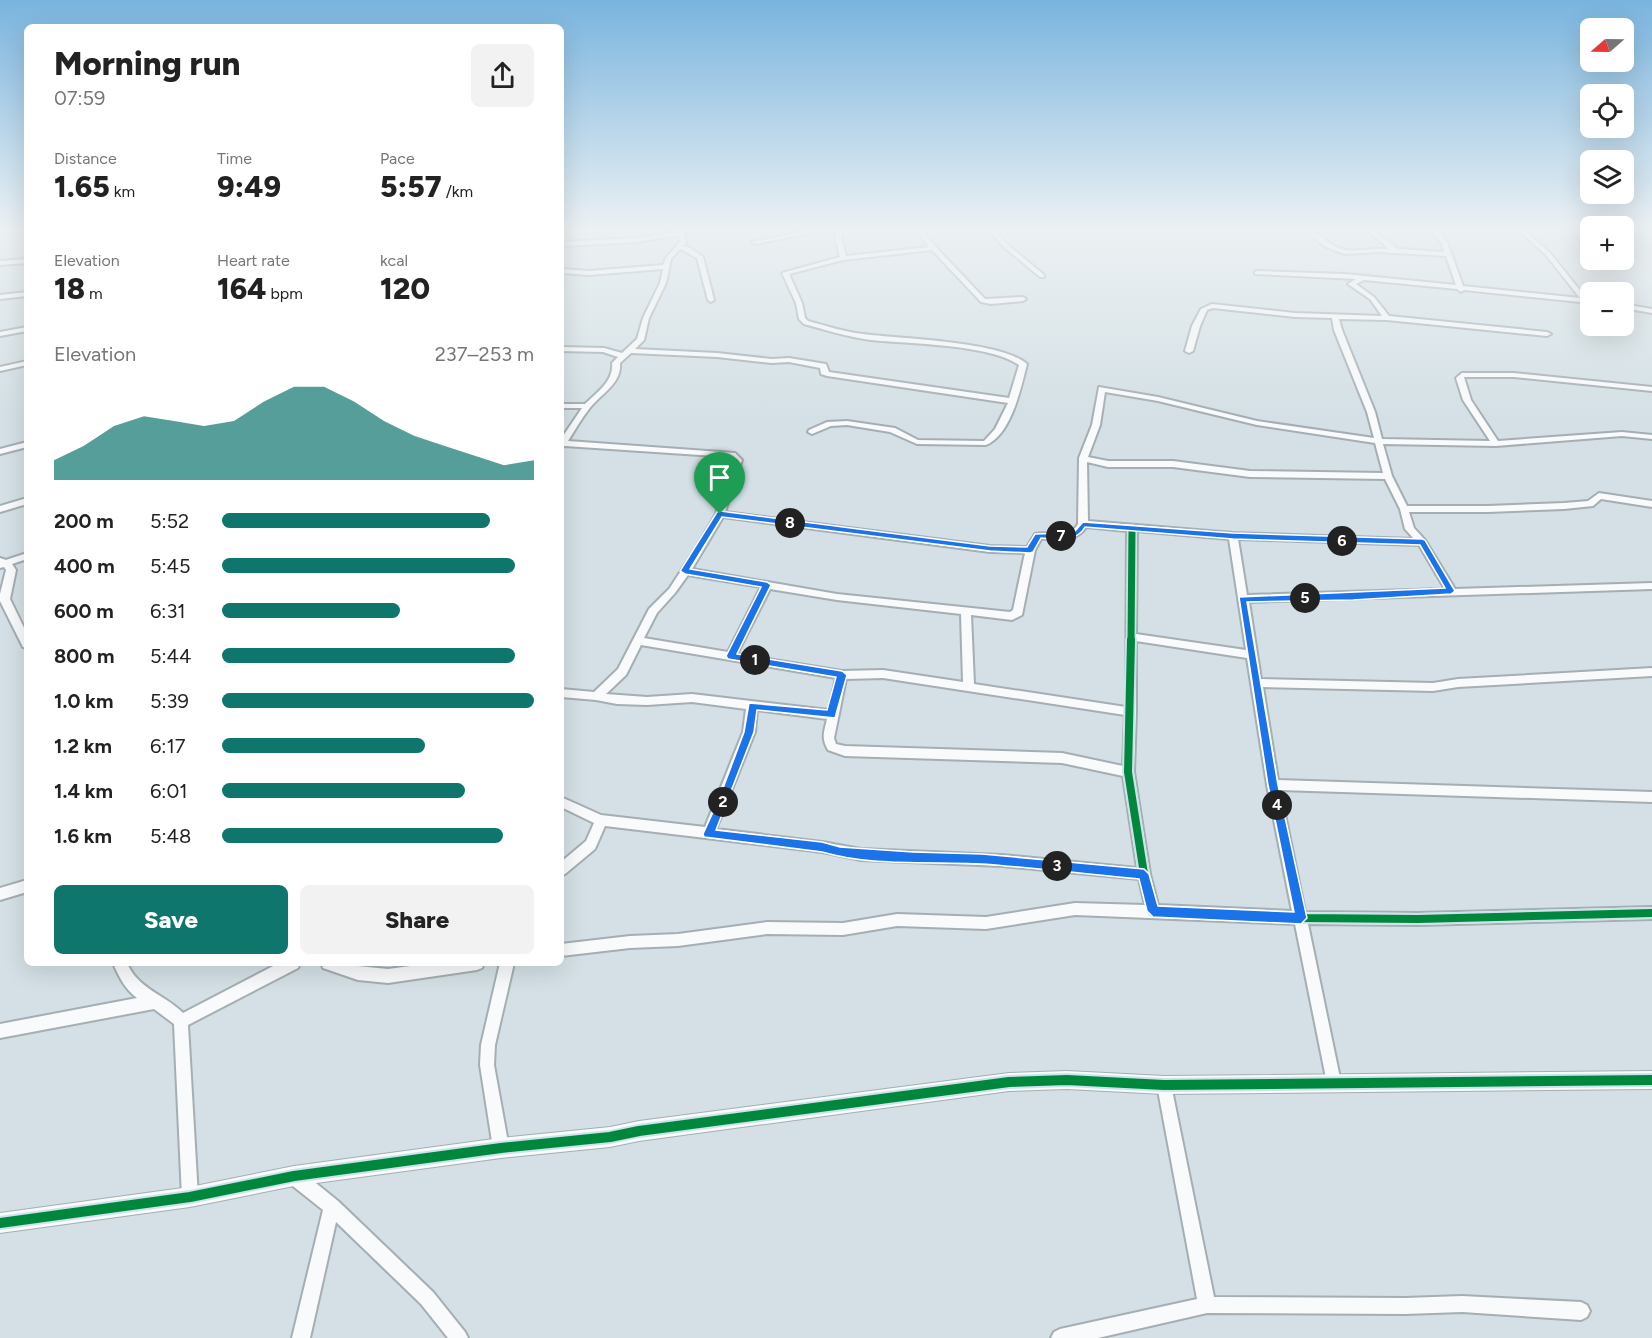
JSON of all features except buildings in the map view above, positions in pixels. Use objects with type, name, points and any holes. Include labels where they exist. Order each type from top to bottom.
[{"type":"street","points":[[564,441],[587,406],[611,382],[617,372],[616,363],[640,340],[646,318],[659,291]]},
{"type":"street","points":[[709,291],[711,300]]},
{"type":"street","points":[[794,291],[804,321],[861,336],[977,348],[1018,358],[1023,364],[1012,402],[993,438],[986,442],[917,442],[892,430],[847,423],[830,424],[812,432]]},
{"type":"street","points":[[975,291],[983,300],[991,302],[1023,299]]},
{"type":"street","points":[[1362,291],[1372,298],[1387,318]]},
{"type":"street","points":[[1477,291],[1580,300]]},
{"type":"street","points":[[0,297],[24,294]]},
{"type":"street","points":[[1189,351],[1196,326],[1206,306],[1295,315],[1387,318],[1547,334]]},
{"type":"street","points":[[1634,308],[1652,311]]},
{"type":"street","points":[[1335,316],[1338,330],[1371,412],[1388,476],[1404,509],[1410,529],[1422,542],[1451,591]]},
{"type":"street","points":[[0,334],[24,330]]},
{"type":"street","points":[[564,349],[609,350],[622,356]]},
{"type":"street","points":[[631,351],[717,355],[772,361],[789,360],[823,366],[827,374],[1012,402]]},
{"type":"street","points":[[0,369],[24,364]]},
{"type":"street","points":[[1496,444],[1467,400],[1460,378],[1462,375],[1514,375],[1652,389]]},
{"type":"street","points":[[685,571],[847,598],[1016,616],[1030,550],[1038,536],[1069,536],[1078,533],[1083,524],[1083,458],[1096,425],[1102,389],[1158,399],[1257,423],[1378,441],[1496,444],[1622,434],[1652,437]]},
{"type":"street","points":[[564,406],[587,406]]},
{"type":"street","points":[[564,444],[732,455],[736,458],[737,464],[720,514],[667,598],[653,611],[640,641],[622,672],[596,696]]},
{"type":"street","points":[[0,452],[24,445]]},
{"type":"street","points":[[1083,458],[1108,464],[1173,464],[1250,474],[1388,476]]},
{"type":"street","points":[[1404,509],[1564,506],[1590,504],[1599,496],[1652,504]]},
{"type":"street","points":[[0,509],[24,502]]},
{"type":"street","points":[[720,514],[990,549],[1030,550]]},
{"type":"street","points":[[1083,524],[1233,536],[1422,542]]},
{"type":"street","points":[[1132,529],[1131,712],[1128,772],[1144,874],[1153,911]]},
{"type":"street","points":[[1233,536],[1273,785],[1334,1083]]},
{"type":"street","points":[[2,563],[24,557]]},
{"type":"street","points":[[2,563],[11,570],[2,598],[24,638]]},
{"type":"street","points":[[731,656],[767,585]]},
{"type":"street","points":[[1242,599],[1652,586]]},
{"type":"street","points":[[966,611],[969,687]]},
{"type":"street","points":[[1132,637],[1251,655]]},
{"type":"street","points":[[640,641],[842,675],[883,674],[1131,712]]},
{"type":"street","points":[[1256,683],[1433,687],[1458,683],[1652,672]]},
{"type":"street","points":[[842,675],[831,715],[828,738],[832,747],[846,751],[1062,758],[1128,772]]},
{"type":"street","points":[[564,693],[617,700],[692,698],[831,715]]},
{"type":"street","points":[[708,834],[749,732],[752,705]]},
{"type":"street","points":[[1273,785],[1652,797]]},
{"type":"street","points":[[564,803],[592,819],[822,847],[840,852],[913,858],[982,859],[1144,874]]},
{"type":"street","points":[[564,868],[591,845],[601,820]]},
{"type":"street","points":[[0,894],[24,887]]},
{"type":"street","points":[[564,950],[630,942],[678,940],[767,928],[843,929],[897,920],[986,923],[1075,909],[1301,918],[1418,919],[1652,913]]},
{"type":"street","points":[[121,966],[131,985],[154,1002],[175,1013],[181,1021],[190,1197]]},
{"type":"street","points":[[181,1021],[286,966]]},
{"type":"street","points":[[337,966],[358,973],[388,976],[456,966]]},
{"type":"street","points":[[501,1148],[487,1065],[488,1045],[506,966]]},
{"type":"street","points":[[0,1031],[154,1002]]},
{"type":"street","points":[[0,1223],[190,1197],[294,1176],[501,1148],[610,1137],[639,1131],[1009,1082],[1067,1080],[1164,1085],[1652,1080]]},
{"type":"street","points":[[1164,1085],[1207,1305]]},
{"type":"street","points":[[294,1176],[333,1207],[427,1298],[459,1338]]},
{"type":"street","points":[[301,1338],[333,1207]]},
{"type":"street","points":[[1060,1338],[1207,1305],[1462,1304],[1581,1311]]},
{"type":"cycle path","points":[[1132,529],[1131,712],[1128,772],[1144,874],[1153,911],[1301,918],[1418,919],[1652,913]]},
{"type":"cycle path","points":[[0,1223],[190,1197],[294,1176],[501,1148],[610,1137],[639,1131],[1009,1082],[1067,1080],[1164,1085],[1652,1080]]},
{"type":"route","points":[[720,514],[990,549],[1030,550],[1038,536],[1069,536],[1078,533],[1083,524],[1233,536],[1422,542],[1451,591],[1353,597],[1242,599],[1273,785],[1301,918],[1153,911],[1144,874],[982,859],[913,858],[840,852],[822,847],[708,834],[749,732],[752,705],[831,715],[842,675],[731,656],[767,585],[685,571],[720,514]]}]
